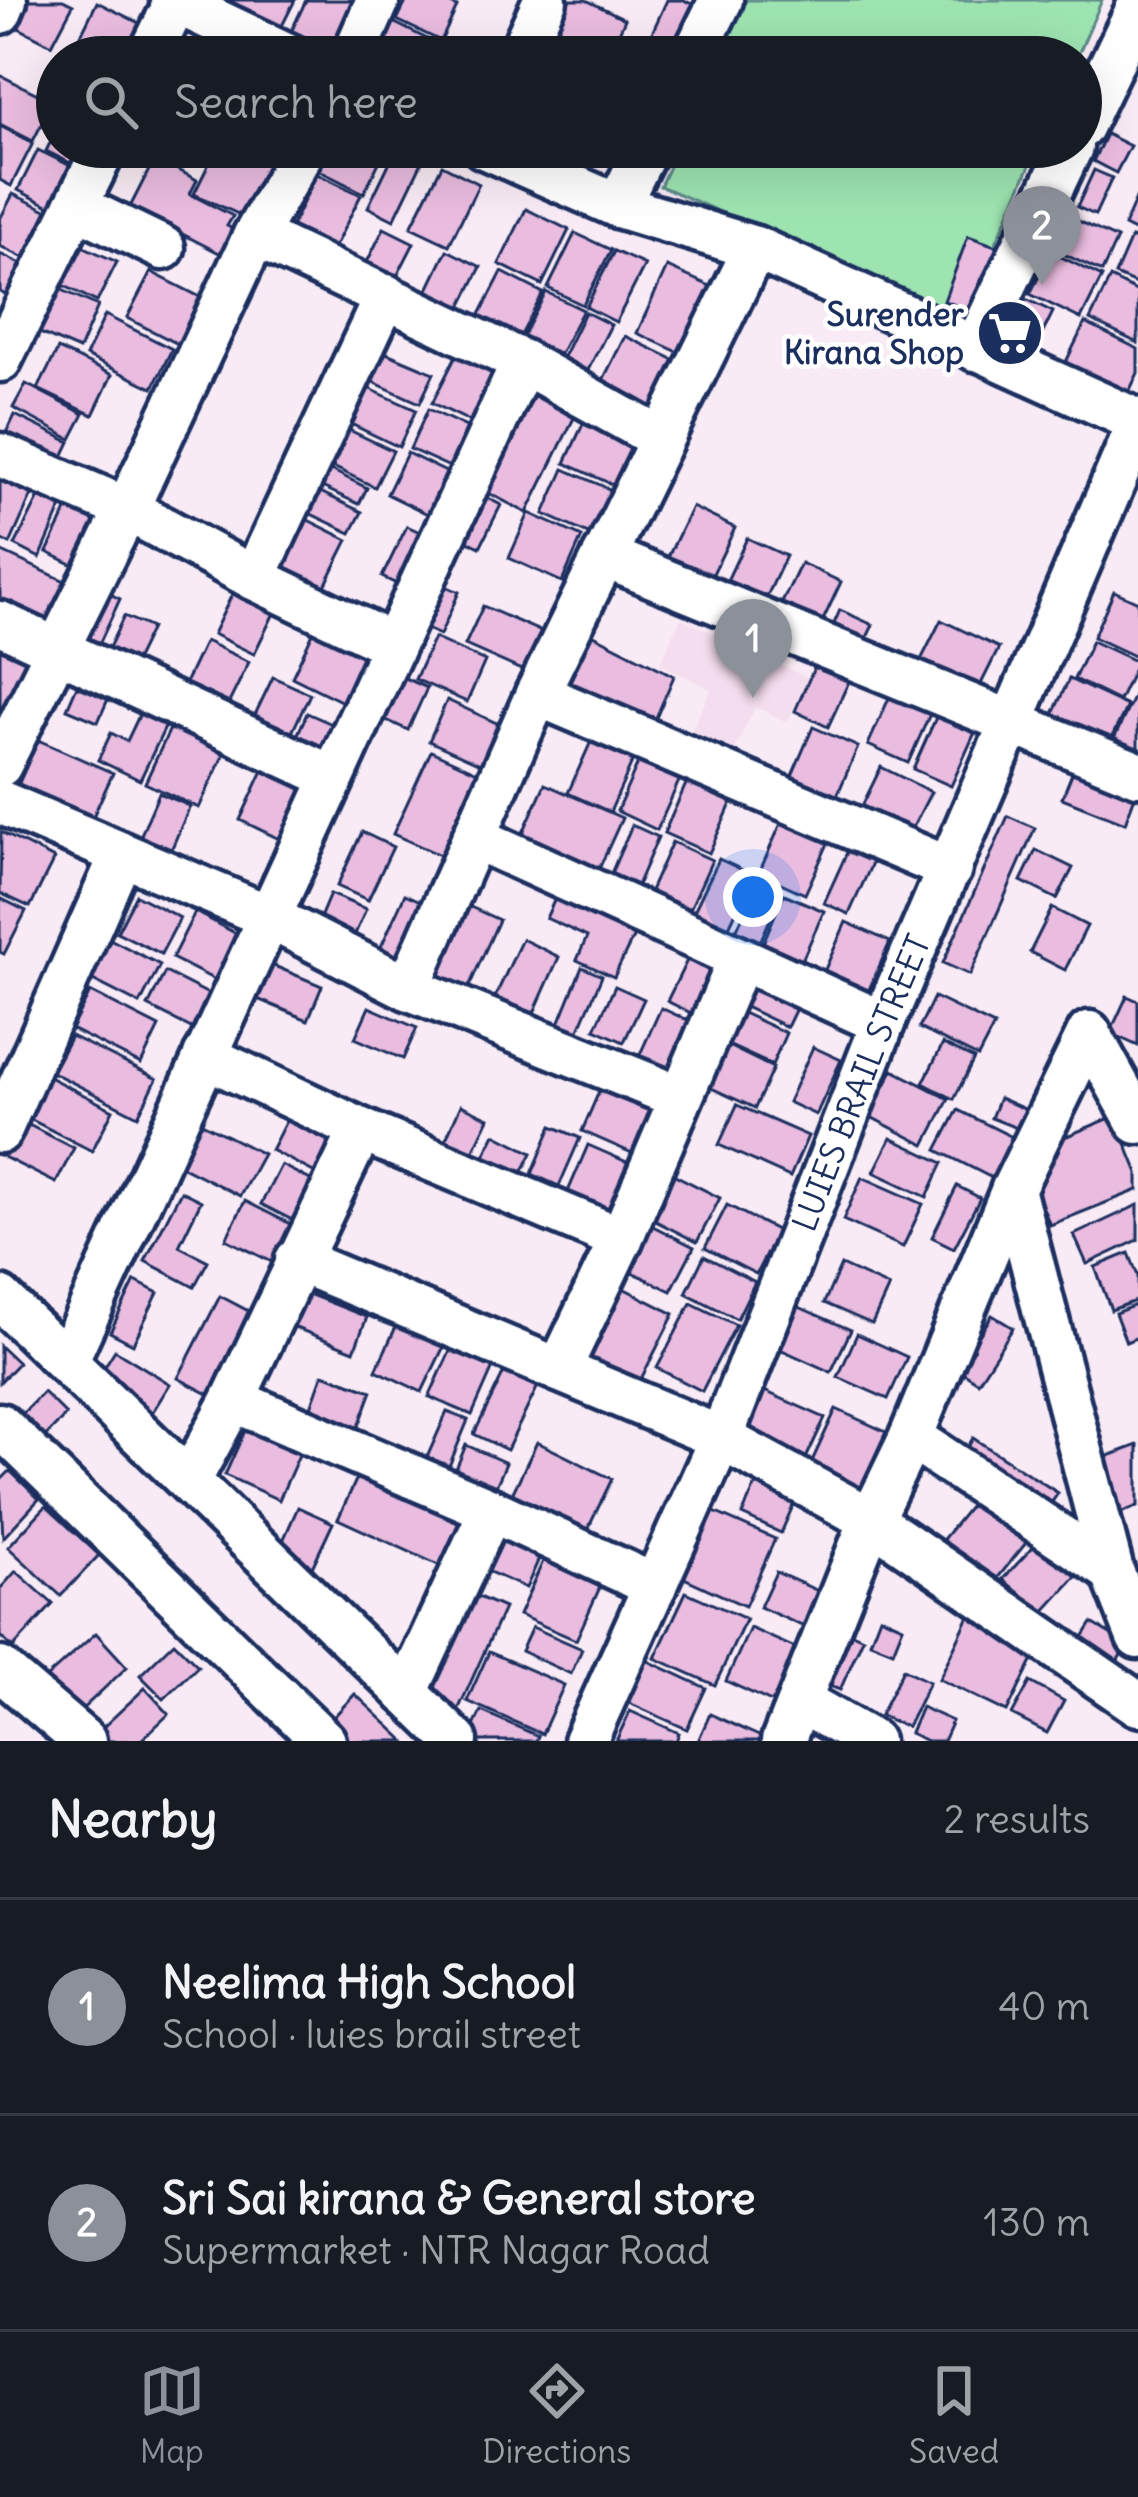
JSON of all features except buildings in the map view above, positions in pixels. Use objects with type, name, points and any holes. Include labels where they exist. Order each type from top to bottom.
[{"type":"street","points":[[0,12],[5,0]]},
{"type":"street","points":[[362,36],[378,0]]},
{"type":"street","points":[[529,36],[545,0]]},
{"type":"street","points":[[704,36],[722,0]]},
{"type":"street","points":[[159,36],[175,1],[248,36]]},
{"type":"street","points":[[1102,83],[1138,8]]},
{"type":"street","points":[[0,360],[95,168]]},
{"type":"street","points":[[0,765],[255,235],[293,168]]},
{"type":"street","points":[[532,168],[618,206],[755,248],[1138,423]]},
{"type":"street","points":[[618,206],[637,168]]},
{"type":"street","points":[[975,349],[1062,168]]},
{"type":"street","points":[[76,206],[163,248]]},
{"type":"street","points":[[255,235],[523,362],[661,439]]},
{"type":"street","points":[[409,988],[537,694],[755,248]]},
{"type":"street","points":[[254,578],[386,296]]},
{"type":"street","points":[[66,1362],[523,362]]},
{"type":"street","name":"LUIES BRAIL STREET","points":[[585,1741],[721,1438],[883,1023],[1138,423]]},
{"type":"street","points":[[0,455],[127,509],[254,578],[393,645]]},
{"type":"street","points":[[604,556],[1138,774]]},
{"type":"street","points":[[0,623],[332,777]]},
{"type":"street","points":[[537,694],[950,869]]},
{"type":"street","points":[[0,802],[267,916],[409,988],[679,1096]]},
{"type":"street","points":[[476,838],[883,1023]]},
{"type":"street","points":[[0,1132],[122,856]]},
{"type":"street","points":[[559,1370],[621,1239],[739,961]]},
{"type":"street","points":[[783,1741],[871,1520],[911,1437],[1013,1189],[1089,1033],[1138,1122]]},
{"type":"street","points":[[205,1056],[361,1130],[621,1239]]},
{"type":"street","points":[[189,1481],[233,1400],[361,1130]]},
{"type":"street","points":[[1013,1189],[1112,1570],[1138,1637]]},
{"type":"street","points":[[297,1260],[721,1438],[871,1520],[1138,1704]]},
{"type":"street","points":[[0,1298],[456,1741]]},
{"type":"street","points":[[233,1400],[655,1586]]},
{"type":"street","points":[[0,1425],[324,1741]]},
{"type":"street","points":[[911,1437],[1112,1570]]},
{"type":"street","points":[[406,1693],[491,1510]]},
{"type":"street","points":[[0,1670],[84,1741]]},
{"type":"street","points":[[800,1701],[871,1741]]},
{"type":"shaded area","points":[[681,618],[808,678],[787,722],[755,707],[730,760],[687,740],[711,689],[660,664]]},
{"type":"green space","points":[[742,0],[1102,0],[1086,36],[726,36]]},
{"type":"green space","points":[[668,168],[1029,168],[963,318],[660,186]]},
{"type":"place","name":"Sri Sai kirana & General store","points":[[1042,285]]},
{"type":"place","name":"Surender Kirana Shop","points":[[1010,333]]},
{"type":"place","name":"Neelima High School","points":[[753,698]]}]
